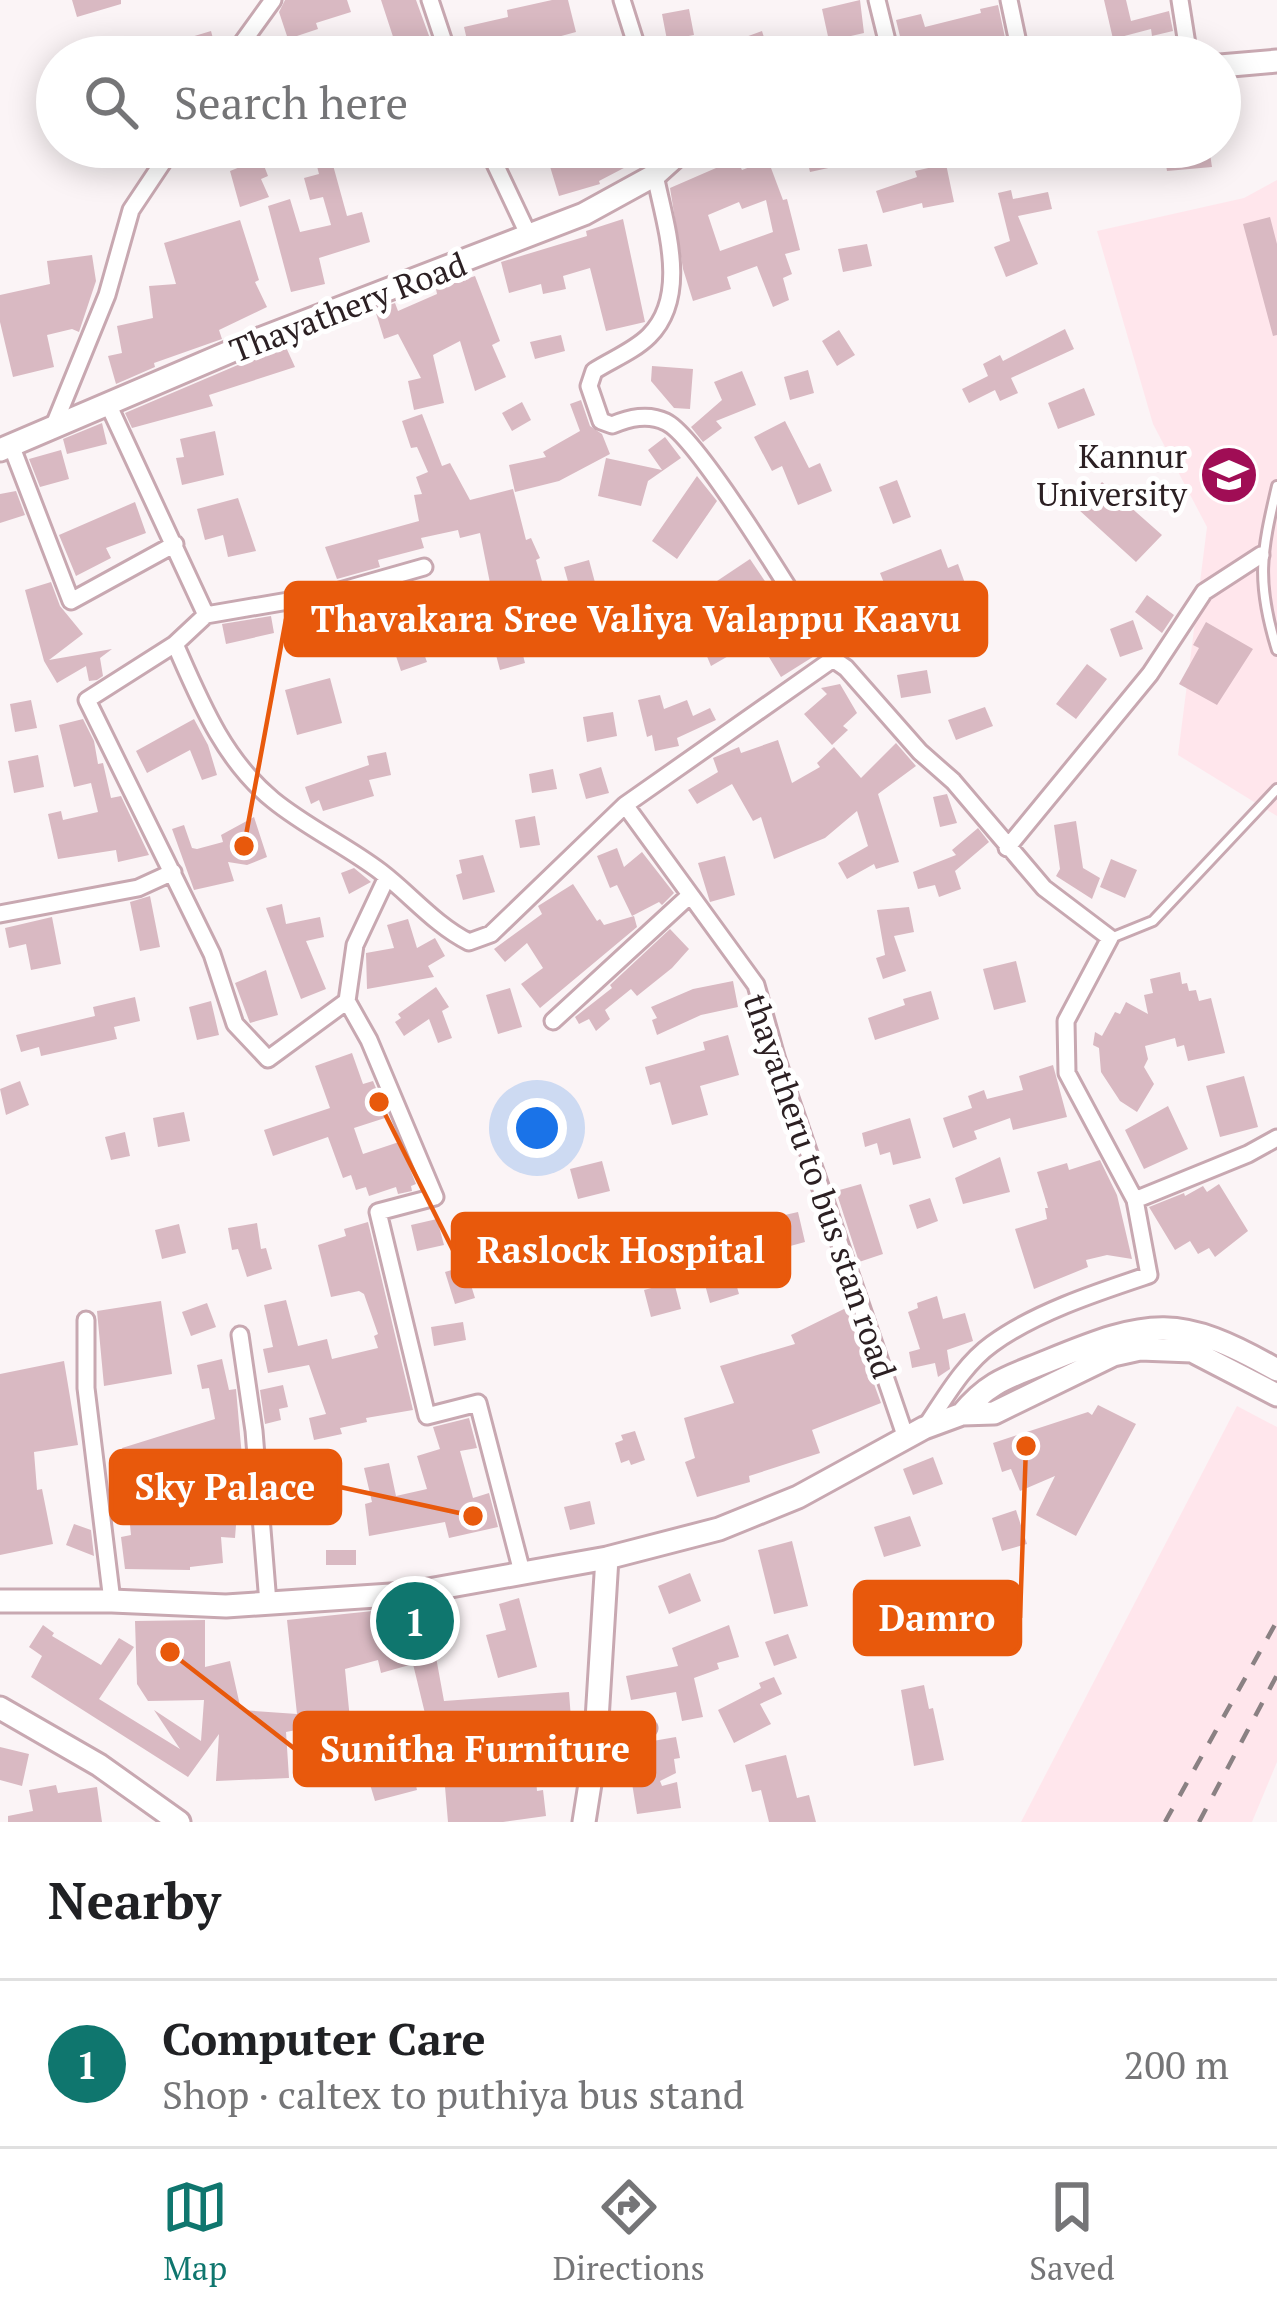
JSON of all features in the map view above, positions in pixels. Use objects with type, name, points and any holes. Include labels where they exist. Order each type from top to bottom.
[{"type":"main road","points":[[1241,64],[1277,61]]},
{"type":"main road","name":"Thayathery Road","points":[[6,447],[262,338],[584,214],[661,168]]},
{"type":"main road","points":[[962,1414],[984,1388],[1142,1328],[1193,1330],[1228,1342],[1277,1370]]},
{"type":"main road","points":[[0,1601],[226,1606],[434,1591],[608,1558],[753,1516],[875,1458],[915,1433],[962,1414],[994,1413],[1113,1355],[1140,1349],[1192,1351],[1277,1395]]},
{"type":"main road","points":[[584,1822],[595,1752],[608,1558]]},
{"type":"main road","points":[[0,1708],[99,1765],[179,1822]]},
{"type":"street","points":[[247,36],[274,0]]},
{"type":"street","points":[[430,0],[442,36]]},
{"type":"street","points":[[622,0],[633,36]]},
{"type":"street","points":[[877,0],[886,36]]},
{"type":"street","points":[[1009,0],[1017,36]]},
{"type":"street","points":[[1180,0],[1186,36]]},
{"type":"street","points":[[55,425],[107,295],[131,210],[159,168]]},
{"type":"street","points":[[497,168],[529,236]]},
{"type":"street","points":[[655,175],[673,289],[663,320],[647,339],[594,371],[589,386],[598,415],[612,425],[633,416],[666,422],[680,434],[712,474],[833,659],[953,781],[1044,888],[1110,938],[1066,1021],[1067,1073],[1135,1200],[1149,1275],[1081,1298],[991,1345],[915,1433]]},
{"type":"street","points":[[108,404],[206,614]]},
{"type":"street","points":[[6,447],[71,601],[175,544]]},
{"type":"street","points":[[1006,848],[1150,674],[1204,592],[1261,555]]},
{"type":"street","points":[[346,1001],[268,1059],[235,1024],[212,954],[87,700],[175,644],[206,614],[329,594],[424,567]]},
{"type":"street","points":[[175,644],[207,717],[236,763],[272,799],[387,877],[469,942],[482,940],[625,805],[833,659]]},
{"type":"street","name":"thayatheru to bus stan road","points":[[625,805],[756,985],[777,1060],[915,1433]]},
{"type":"street","points":[[0,914],[138,888],[173,872]]},
{"type":"street","points":[[387,877],[355,945],[346,1001],[369,1040],[435,1197],[378,1212],[427,1416],[478,1403],[522,1572]]},
{"type":"street","points":[[553,1021],[689,896]]},
{"type":"street","points":[[1135,1200],[1277,1138]]},
{"type":"street","points":[[86,1320],[86,1388],[112,1600]]},
{"type":"street","points":[[240,1335],[254,1431],[268,1603]]},
{"type":"street","points":[[595,1752],[648,1728]]},
{"type":"lane","points":[[1277,486],[1261,555],[1265,613],[1277,650]]},
{"type":"lane","points":[[1110,938],[1153,921],[1277,789]]},
{"type":"shaded area","name":"Kannur University","points":[[1277,180],[1277,816],[1178,755],[1207,527],[1153,424],[1097,231],[1244,198]]},
{"type":"shaded area","points":[[1237,1406],[1277,1427],[1277,1762],[1252,1822],[1021,1822]]},
{"type":"building","points":[[72,0],[121,0],[121,4],[77,17]]},
{"type":"building","points":[[285,0],[347,0],[351,12],[316,23],[318,29],[287,36],[279,12]]},
{"type":"building","points":[[381,0],[416,0],[429,36],[393,36]]},
{"type":"building","points":[[568,0],[576,32],[466,36],[464,27],[508,17],[507,10]]},
{"type":"building","points":[[860,0],[864,33],[828,36],[822,9]]},
{"type":"building","points":[[1104,0],[1126,0],[1131,21],[1169,11],[1173,31],[1152,36],[1151,29],[1112,36]]},
{"type":"building","points":[[998,5],[1005,36],[900,36],[896,20],[921,14],[925,27],[981,13],[980,9]]},
{"type":"building","points":[[689,9],[694,35],[666,36],[662,14]]},
{"type":"building","points":[[265,168],[268,176],[261,179],[269,197],[240,207],[230,171]]},
{"type":"building","points":[[317,168],[334,168],[347,216],[362,212],[370,242],[319,258],[325,284],[291,292],[268,206],[290,199],[300,232],[331,225],[323,197],[310,200],[304,178],[319,174]]},
{"type":"building","points":[[550,168],[624,168],[600,184],[559,196]]},
{"type":"building","points":[[716,168],[771,168],[783,200],[787,199],[800,250],[785,254],[792,274],[783,278],[789,300],[773,307],[757,266],[727,277],[731,289],[693,301],[670,188]],"holes":[[[766,200],[773,232],[720,251],[708,215],[739,202],[742,209]]]},
{"type":"building","points":[[947,168],[954,202],[923,208],[922,203],[883,213],[876,191],[917,177],[915,171]]},
{"type":"building","points":[[1011,190],[1013,199],[1048,192],[1052,209],[1018,216],[1038,264],[1006,277],[994,247],[1010,241],[998,193]]},
{"type":"building","points":[[1270,217],[1277,244],[1277,335],[1273,336],[1243,224]]},
{"type":"building","points":[[623,219],[645,322],[606,331],[590,268],[563,276],[566,289],[543,294],[541,284],[509,293],[501,262],[587,236],[586,231]]},
{"type":"building","points":[[240,220],[259,280],[255,282],[267,307],[219,330],[222,339],[154,363],[155,367],[116,384],[108,356],[122,353],[117,326],[153,318],[149,286],[176,284],[164,243]]},
{"type":"building","points":[[867,244],[872,266],[843,272],[838,249]]},
{"type":"building","points":[[92,255],[96,281],[79,332],[72,329],[47,335],[54,367],[13,377],[0,322],[0,295],[50,284],[47,261]]},
{"type":"building","points":[[475,276],[500,341],[492,345],[506,377],[475,391],[460,341],[433,355],[444,403],[414,410],[408,381],[421,378],[398,334],[384,339],[375,310],[395,303],[398,311],[437,294],[436,289]]},
{"type":"building","points":[[1065,329],[1074,349],[1011,378],[1018,393],[1000,401],[995,390],[969,403],[962,389],[988,376],[983,364],[1000,355],[1003,361]]},
{"type":"building","points":[[839,330],[855,355],[837,366],[822,341]]},
{"type":"building","points":[[561,335],[565,351],[535,359],[530,342]]},
{"type":"building","points":[[285,345],[295,367],[209,395],[213,406],[132,428],[125,413]]},
{"type":"building","points":[[652,366],[693,369],[690,409],[674,408],[651,381]]},
{"type":"building","points":[[808,370],[814,393],[790,400],[784,377]]},
{"type":"building","points":[[742,371],[756,405],[716,421],[722,428],[703,442],[691,427],[722,400],[714,382]]},
{"type":"building","points":[[1084,388],[1095,415],[1058,429],[1048,403]]},
{"type":"building","points":[[581,400],[590,426],[602,434],[610,454],[559,481],[515,492],[509,465],[546,457],[543,452],[580,431],[570,404]]},
{"type":"building","points":[[522,402],[531,420],[512,431],[502,413]]},
{"type":"building","points":[[422,414],[442,466],[450,463],[470,500],[513,489],[526,540],[531,538],[540,558],[536,560],[551,613],[515,624],[525,663],[500,670],[492,640],[452,650],[445,624],[474,614],[469,599],[492,593],[480,533],[460,538],[458,530],[421,538],[424,548],[378,560],[380,567],[337,579],[325,547],[419,521],[414,495],[422,494],[416,477],[428,472],[417,447],[411,448],[402,421]]},
{"type":"building","points":[[785,421],[809,468],[820,463],[832,491],[798,505],[782,466],[772,471],[754,437]]},
{"type":"building","points":[[102,423],[107,444],[67,454],[63,439]]},
{"type":"building","points":[[215,431],[224,475],[182,485],[176,458],[184,457],[180,439]]},
{"type":"building","points":[[665,437],[681,458],[648,481],[641,506],[598,496],[606,458],[662,470],[648,450]]},
{"type":"building","points":[[61,450],[69,479],[40,487],[29,459]]},
{"type":"building","points":[[697,476],[717,501],[677,559],[652,541]]},
{"type":"building","points":[[897,480],[911,517],[893,524],[879,487]]},
{"type":"building","points":[[1102,482],[1162,535],[1136,562],[1079,510]]},
{"type":"building","points":[[16,491],[25,515],[0,523],[0,494]]},
{"type":"building","points":[[238,498],[256,551],[228,557],[223,535],[205,540],[197,509]]},
{"type":"building","points":[[135,502],[146,533],[106,548],[111,558],[76,576],[59,535]]},
{"type":"building","points":[[941,549],[948,568],[958,564],[966,586],[934,598],[937,625],[883,631],[889,650],[870,657],[863,638],[844,647],[828,615],[861,598],[859,589],[884,583],[880,573]]},
{"type":"building","points":[[750,559],[816,655],[781,677],[758,639],[711,666],[690,616],[718,602],[708,587]]},
{"type":"building","points":[[589,560],[597,590],[572,596],[564,567]]},
{"type":"building","points":[[51,582],[60,606],[83,634],[49,660],[112,649],[100,658],[103,676],[97,680],[89,681],[86,666],[57,683],[44,661],[25,590]]},
{"type":"building","points":[[1147,595],[1174,615],[1162,633],[1135,612]]},
{"type":"building","points":[[271,616],[274,633],[226,644],[222,624]]},
{"type":"building","points":[[1133,620],[1143,649],[1120,657],[1110,629]]},
{"type":"building","points":[[1206,622],[1253,649],[1217,705],[1179,684],[1199,648],[1193,645]]},
{"type":"building","points":[[418,637],[427,662],[401,671],[392,644]]},
{"type":"building","points":[[1087,664],[1107,679],[1076,719],[1056,704]]},
{"type":"building","points":[[927,670],[931,693],[901,698],[897,675]]},
{"type":"building","points":[[330,678],[342,723],[297,735],[285,690]]},
{"type":"building","points":[[840,684],[857,713],[832,745],[804,714],[827,694],[821,688]]},
{"type":"building","points":[[660,695],[664,709],[687,700],[693,716],[710,708],[716,720],[677,738],[679,746],[655,751],[638,700]]},
{"type":"building","points":[[31,700],[37,728],[15,732],[10,704]]},
{"type":"building","points":[[985,707],[993,726],[956,740],[948,720]]},
{"type":"building","points":[[613,712],[617,736],[587,742],[583,717]]},
{"type":"building","points":[[83,719],[98,764],[103,763],[111,798],[121,796],[149,855],[118,862],[116,850],[58,859],[48,814],[61,811],[63,820],[98,812],[91,783],[74,787],[59,725]]},
{"type":"building","points":[[194,719],[217,775],[202,780],[190,750],[147,773],[136,751]]},
{"type":"building","points":[[778,740],[792,783],[820,767],[817,763],[834,747],[861,778],[896,743],[916,766],[878,794],[899,862],[876,869],[874,864],[847,879],[838,863],[868,846],[857,811],[825,838],[774,859],[761,817],[753,821],[732,784],[697,804],[688,790],[718,772],[713,758],[739,747],[741,753]]},
{"type":"building","points":[[386,752],[391,775],[369,780],[374,796],[323,811],[319,800],[311,804],[305,787],[369,765],[367,756]]},
{"type":"building","points":[[38,755],[44,787],[14,793],[8,761]]},
{"type":"building","points":[[601,767],[609,793],[586,799],[579,774]]},
{"type":"building","points":[[553,769],[557,789],[532,793],[529,774]]},
{"type":"building","points":[[947,794],[957,823],[940,827],[933,797]]},
{"type":"building","points":[[535,816],[540,845],[520,848],[515,820]]},
{"type":"building","points":[[254,817],[267,857],[247,865],[228,862],[234,881],[194,890],[172,829],[184,825],[192,848],[197,849],[223,842],[221,835]]},
{"type":"building","points":[[1076,821],[1083,868],[1100,878],[1092,899],[1056,876],[1060,869],[1054,825]]},
{"type":"building","points":[[978,828],[989,842],[955,871],[961,889],[939,897],[935,885],[918,889],[913,872],[956,855],[952,850]]},
{"type":"building","points":[[617,848],[624,867],[642,852],[674,893],[662,905],[659,902],[632,916],[617,885],[610,888],[597,856]]},
{"type":"building","points":[[483,855],[495,892],[463,900],[456,875],[462,873],[459,860]]},
{"type":"building","points":[[725,856],[735,895],[710,902],[698,863]]},
{"type":"building","points":[[1111,859],[1137,870],[1125,898],[1100,887]]},
{"type":"building","points":[[354,868],[371,882],[349,894],[341,873]]},
{"type":"building","points":[[573,884],[597,921],[604,925],[634,916],[637,927],[540,1008],[521,984],[543,968],[527,943],[505,962],[494,949],[542,914],[538,906]]},
{"type":"building","points":[[150,896],[160,947],[140,951],[130,902]]},
{"type":"building","points":[[282,904],[286,924],[320,917],[324,937],[306,941],[326,989],[301,999],[266,908]]},
{"type":"building","points":[[909,907],[914,932],[894,936],[906,971],[883,979],[876,958],[885,955],[877,910]]},
{"type":"building","points":[[52,917],[61,964],[31,970],[26,944],[9,948],[5,928]]},
{"type":"building","points":[[408,919],[417,948],[435,938],[445,956],[428,966],[434,977],[367,989],[366,953],[394,948],[387,925]]},
{"type":"building","points":[[670,929],[689,949],[672,968],[637,996],[631,989],[605,1010],[610,1019],[596,1031],[589,1019],[579,1024],[575,1017],[612,988]]},
{"type":"building","points":[[1016,961],[1026,1002],[994,1010],[983,969]]},
{"type":"building","points":[[266,970],[278,1015],[250,1023],[235,983]]},
{"type":"building","points":[[1180,972],[1182,984],[1187,983],[1189,991],[1196,990],[1199,1001],[1211,998],[1225,1053],[1188,1061],[1184,1045],[1177,1047],[1175,1038],[1145,1046],[1148,1059],[1144,1067],[1154,1084],[1137,1112],[1120,1101],[1101,1072],[1099,1048],[1093,1045],[1095,1032],[1102,1036],[1126,1002],[1148,1014],[1144,995],[1153,993],[1150,979]]},
{"type":"building","points":[[733,981],[738,1007],[701,1015],[657,1035],[651,1007],[693,989]]},
{"type":"building","points":[[436,987],[449,1007],[442,1011],[452,1038],[438,1043],[429,1019],[404,1036],[395,1022],[401,1018],[398,1014]]},
{"type":"building","points":[[510,988],[522,1027],[498,1034],[486,995]]},
{"type":"building","points":[[931,991],[939,1019],[875,1040],[868,1018],[905,1005],[903,999]]},
{"type":"building","points":[[135,997],[140,1021],[114,1027],[117,1039],[41,1056],[39,1047],[21,1052],[16,1035],[95,1016],[93,1007]]},
{"type":"building","points":[[211,1001],[219,1035],[197,1040],[189,1007]]},
{"type":"building","points":[[728,1035],[739,1075],[700,1086],[708,1115],[672,1125],[660,1082],[650,1085],[645,1067],[705,1050],[703,1042]]},
{"type":"building","points":[[352,1053],[363,1084],[373,1081],[388,1117],[354,1128],[363,1154],[399,1142],[416,1184],[412,1191],[398,1194],[396,1187],[369,1196],[366,1187],[356,1190],[351,1175],[343,1178],[328,1137],[273,1156],[264,1130],[330,1108],[315,1066]]},
{"type":"building","points":[[1053,1065],[1067,1117],[1013,1130],[1010,1118],[974,1131],[977,1139],[953,1148],[943,1118],[972,1108],[968,1096],[984,1090],[987,1099],[1023,1090],[1019,1076]]},
{"type":"building","points":[[1244,1076],[1258,1127],[1220,1137],[1206,1086]]},
{"type":"building","points":[[20,1081],[29,1105],[6,1115],[0,1089]]},
{"type":"building","points":[[1168,1106],[1188,1149],[1144,1169],[1125,1130]]},
{"type":"building","points":[[184,1112],[190,1141],[158,1147],[153,1118]]},
{"type":"building","points":[[910,1118],[921,1158],[893,1165],[890,1152],[880,1155],[877,1143],[865,1147],[862,1133]]},
{"type":"building","points":[[125,1132],[130,1156],[111,1160],[105,1137]]},
{"type":"building","points":[[1000,1157],[1010,1192],[963,1204],[955,1178]]},
{"type":"building","points":[[1100,1160],[1117,1195],[1132,1259],[1107,1255],[1086,1260],[1088,1267],[1034,1289],[1015,1229],[1047,1219],[1037,1172],[1067,1163],[1069,1170]]},
{"type":"building","points":[[602,1161],[610,1191],[578,1199],[570,1169]]},
{"type":"building","points":[[861,1184],[883,1254],[859,1262],[836,1191]]},
{"type":"building","points":[[1219,1184],[1248,1231],[1215,1257],[1209,1248],[1198,1254],[1190,1241],[1175,1250],[1149,1207],[1203,1186],[1207,1192]]},
{"type":"building","points":[[930,1198],[938,1221],[917,1229],[909,1205]]},
{"type":"building","points":[[798,1212],[805,1242],[783,1248],[776,1217]]},
{"type":"building","points":[[437,1219],[444,1245],[417,1251],[411,1225]]},
{"type":"building","points":[[368,1222],[413,1410],[366,1418],[367,1422],[340,1428],[342,1434],[314,1440],[309,1418],[326,1414],[309,1365],[268,1373],[263,1349],[273,1347],[264,1305],[286,1300],[298,1346],[327,1339],[332,1359],[378,1348],[364,1294],[331,1297],[318,1245],[346,1236],[344,1229]]},
{"type":"building","points":[[257,1223],[261,1249],[266,1248],[272,1269],[247,1277],[238,1249],[232,1250],[228,1228]]},
{"type":"building","points":[[179,1224],[186,1253],[162,1259],[155,1230]]},
{"type":"building","points":[[730,1263],[739,1294],[710,1303],[701,1270]]},
{"type":"building","points":[[465,1266],[475,1298],[455,1304],[445,1272]]},
{"type":"building","points":[[674,1282],[681,1309],[651,1317],[644,1290]]},
{"type":"building","points":[[937,1296],[943,1319],[965,1313],[973,1341],[947,1350],[950,1369],[938,1377],[935,1363],[912,1368],[909,1352],[920,1349],[908,1312]]},
{"type":"building","points":[[161,1301],[172,1374],[104,1386],[97,1311]]},
{"type":"building","points":[[207,1303],[216,1327],[191,1336],[182,1312]]},
{"type":"building","points":[[846,1308],[881,1403],[812,1430],[820,1453],[749,1476],[750,1482],[697,1497],[685,1462],[695,1458],[684,1418],[734,1403],[720,1366],[795,1344],[791,1335]]},
{"type":"building","points":[[463,1322],[466,1340],[434,1346],[431,1327]]},
{"type":"building","points":[[222,1359],[229,1390],[236,1389],[248,1525],[236,1525],[235,1538],[221,1537],[223,1563],[190,1570],[125,1569],[121,1537],[131,1535],[127,1495],[136,1494],[122,1448],[215,1419],[209,1388],[202,1389],[197,1365]],"holes":[[[223,1460],[223,1498],[183,1499],[181,1473]]]},
{"type":"building","points":[[64,1361],[78,1445],[34,1452],[37,1490],[42,1489],[53,1544],[0,1555],[0,1374]]},
{"type":"building","points":[[283,1385],[288,1407],[279,1409],[281,1420],[265,1424],[260,1390]]},
{"type":"building","points":[[1098,1405],[1136,1424],[1076,1536],[1036,1515],[1055,1476],[1020,1491],[1011,1469],[1002,1472],[993,1443],[1088,1412],[1092,1415]]},
{"type":"building","points":[[469,1418],[477,1448],[460,1451],[473,1498],[489,1493],[498,1527],[449,1538],[445,1522],[369,1536],[365,1504],[372,1502],[364,1468],[389,1463],[396,1496],[427,1489],[417,1456],[440,1449],[433,1427]]},
{"type":"building","points":[[635,1431],[645,1460],[621,1463],[615,1443],[623,1440],[621,1435]]},
{"type":"building","points":[[933,1457],[943,1484],[913,1495],[903,1469]]},
{"type":"building","points":[[590,1501],[595,1524],[570,1530],[564,1507]]},
{"type":"building","points":[[1016,1510],[1027,1544],[1002,1551],[992,1518]]},
{"type":"building","points":[[910,1516],[921,1546],[884,1557],[874,1527]]},
{"type":"building","points":[[74,1524],[91,1530],[94,1556],[66,1545]]},
{"type":"building","points":[[792,1541],[808,1606],[774,1614],[758,1550]]},
{"type":"building","points":[[326,1550],[356,1550],[356,1565],[326,1565]]},
{"type":"building","points":[[690,1573],[701,1601],[669,1614],[658,1586]]},
{"type":"building","points":[[519,1598],[537,1667],[498,1678],[486,1635],[506,1630],[499,1604]]},
{"type":"building","points":[[430,1605],[442,1656],[436,1657],[444,1701],[569,1692],[571,1719],[565,1720],[569,1760],[535,1762],[537,1791],[543,1790],[546,1816],[448,1822],[440,1728],[429,1730],[413,1664],[381,1673],[378,1660],[345,1669],[354,1760],[304,1765],[296,1730],[286,1732],[289,1778],[216,1781],[219,1734],[188,1777],[31,1677],[42,1656],[29,1647],[43,1625],[52,1636],[101,1665],[119,1638],[134,1647],[99,1699],[180,1749],[154,1710],[201,1741],[204,1700],[148,1701],[137,1684],[135,1621],[205,1620],[205,1667],[230,1661],[241,1710],[297,1714],[287,1620]],"holes":[[[529,1722],[531,1748],[493,1751],[491,1725]]]},
{"type":"building","points":[[729,1625],[739,1657],[717,1663],[719,1669],[694,1678],[703,1717],[682,1721],[676,1692],[631,1700],[626,1676],[678,1666],[672,1648]]},
{"type":"building","points":[[788,1634],[797,1658],[774,1666],[765,1642]]},
{"type":"building","points":[[774,1677],[782,1694],[760,1704],[771,1724],[734,1743],[718,1710]]},
{"type":"building","points":[[924,1685],[944,1760],[914,1766],[901,1690]]},
{"type":"building","points":[[676,1737],[680,1758],[674,1759],[676,1773],[660,1781],[662,1786],[677,1782],[681,1808],[637,1814],[631,1777],[652,1774],[647,1742]]},
{"type":"building","points":[[0,1747],[29,1754],[22,1786],[0,1780]]},
{"type":"building","points":[[409,1752],[417,1790],[375,1801],[369,1781],[354,1786],[348,1769]]},
{"type":"building","points":[[786,1755],[797,1798],[809,1795],[816,1822],[769,1822],[761,1790],[752,1792],[745,1765]]},
{"type":"building","points":[[56,1785],[58,1793],[97,1787],[102,1822],[8,1822],[8,1816],[33,1811],[29,1790]]},
{"type":"railway","points":[[1165,1822],[1277,1621]]},
{"type":"railway","points":[[1199,1822],[1277,1675]]},
{"type":"place","name":"Kannur University","points":[[1229,475]]},
{"type":"place","name":"Thavakara Sree Valiya Valappu Kaavu","points":[[244,846]]},
{"type":"place","name":"Raslock Hospital","points":[[379,1102]]},
{"type":"place","name":"Damro","points":[[1026,1446]]},
{"type":"place","name":"Sky Palace","points":[[473,1516]]},
{"type":"place","name":"Computer Care","points":[[415,1621]]},
{"type":"place","name":"Sunitha Furniture","points":[[170,1652]]}]
